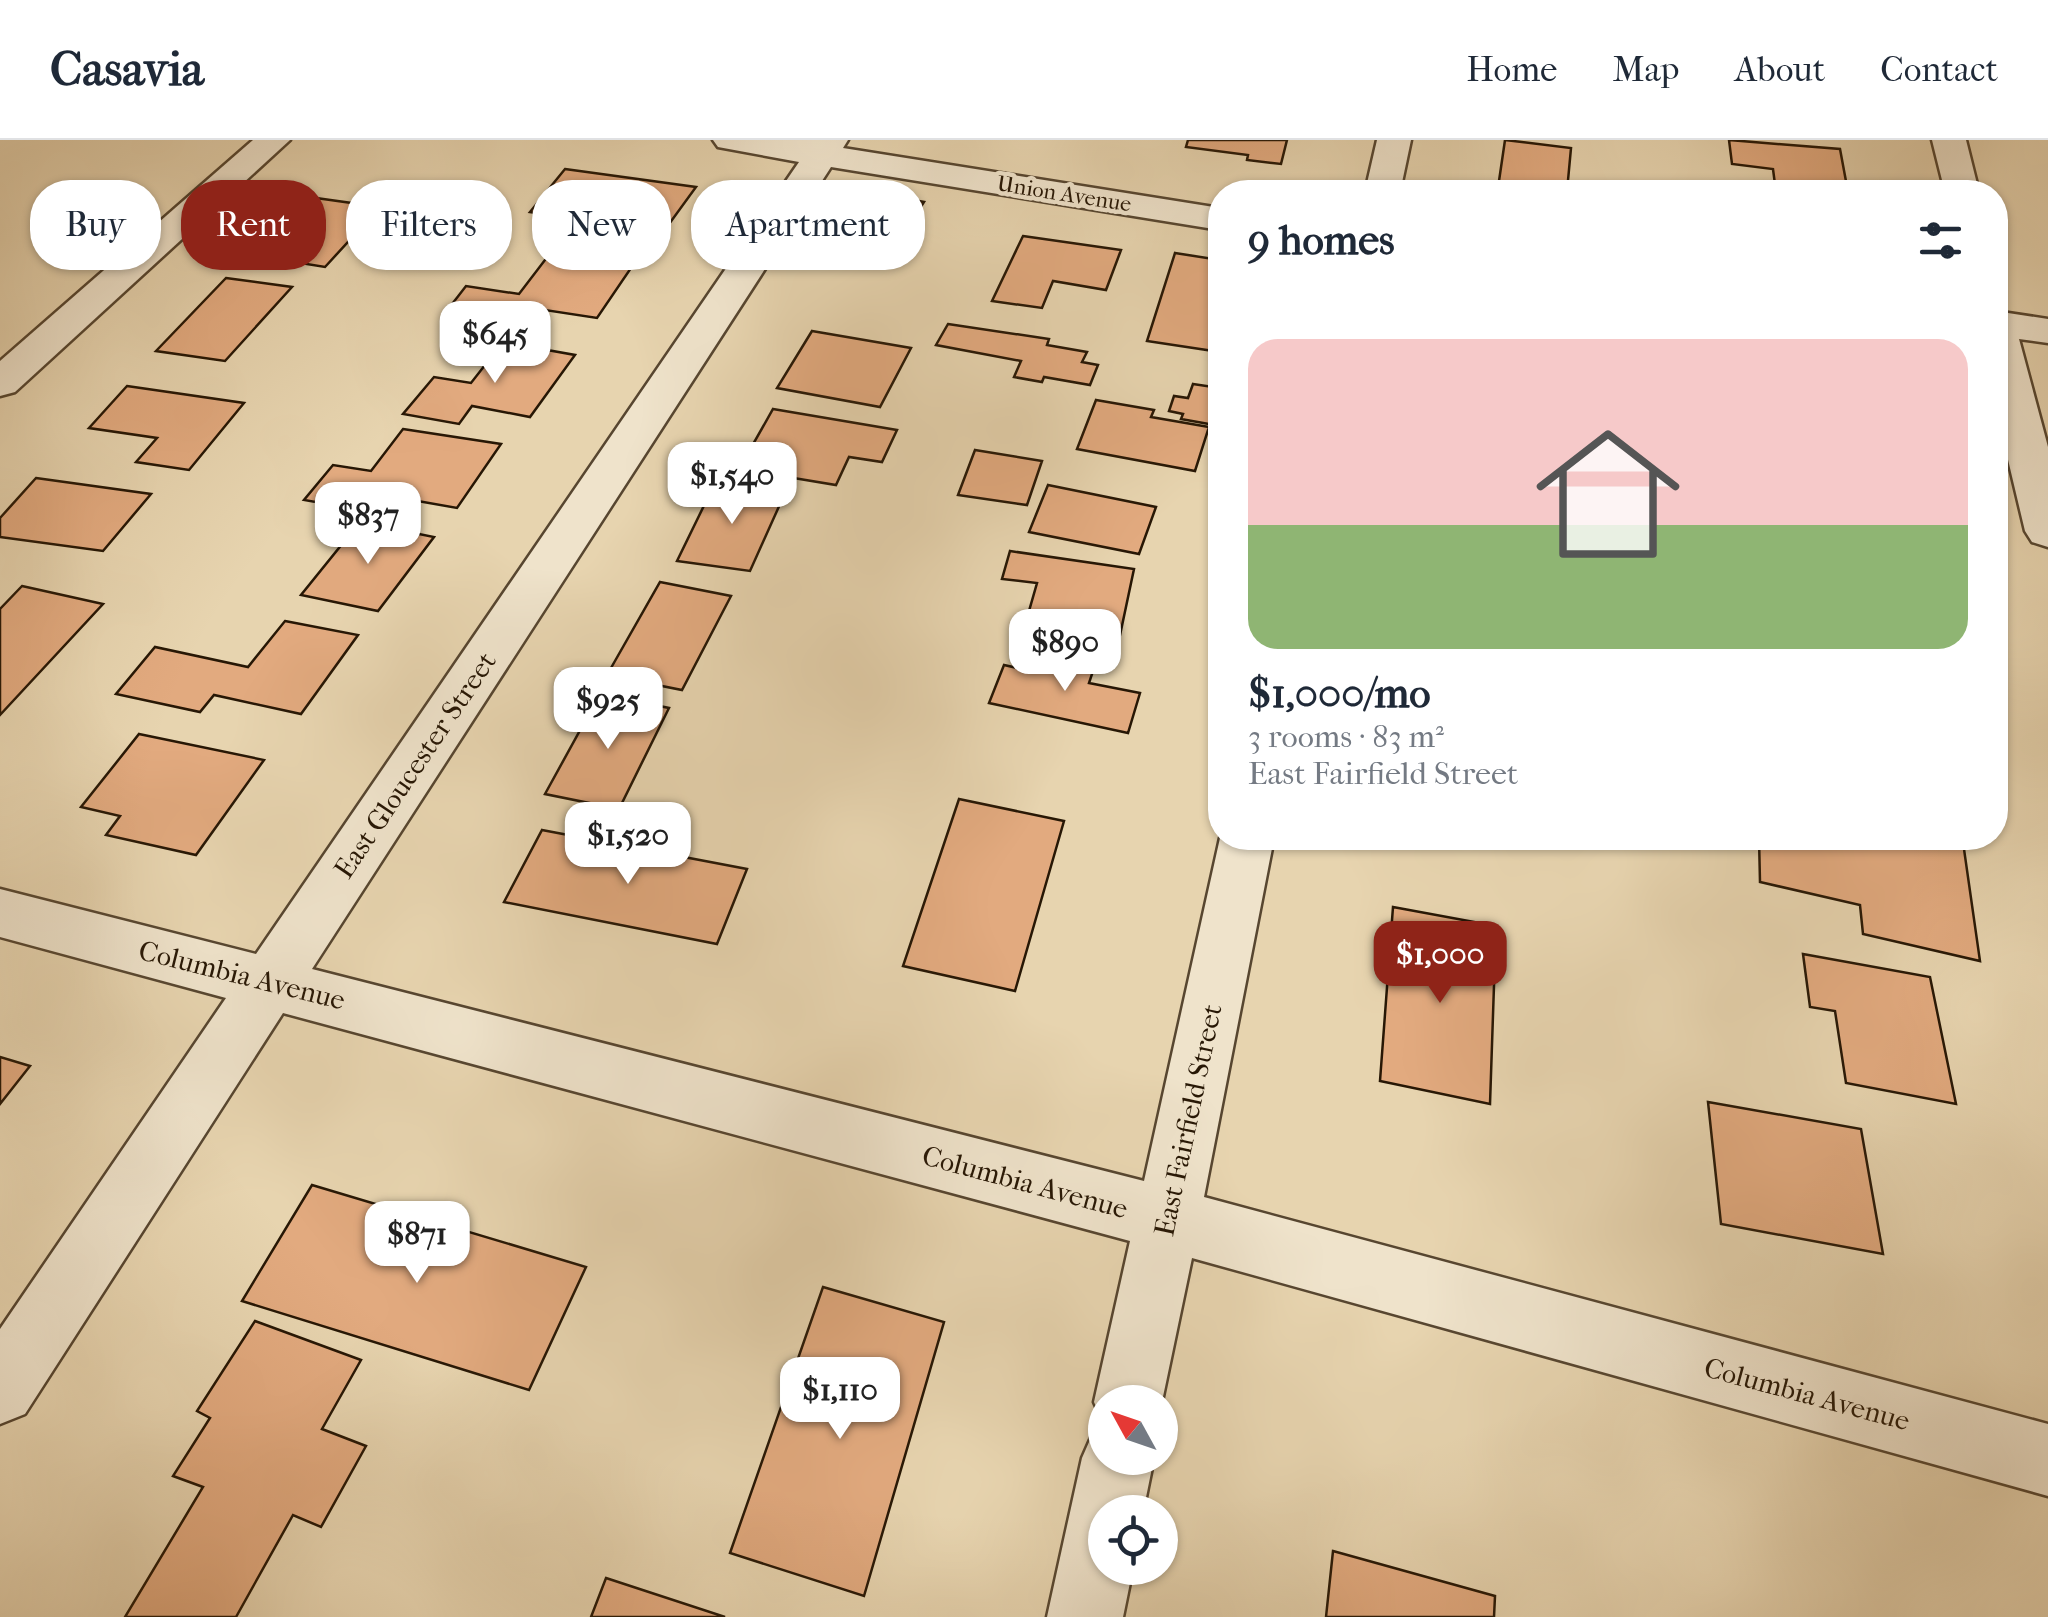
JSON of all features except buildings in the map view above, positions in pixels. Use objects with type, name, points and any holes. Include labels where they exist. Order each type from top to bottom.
[{"type":"street","points":[[0,383],[19,346],[273,140]]},
{"type":"street","name":"Union Avenue","points":[[730,140],[826,147],[1208,217]]},
{"type":"street","points":[[1386,180],[1394,140]]},
{"type":"street","points":[[1949,140],[1959,180]]},
{"type":"street","name":"East Gloucester Street","points":[[0,1389],[826,147]]},
{"type":"street","points":[[2008,325],[2048,331]]},
{"type":"street","points":[[2008,374],[2048,531]]},
{"type":"street","name":"East Fairfield Street","points":[[1133,1385],[1244,850]]},
{"type":"street","name":"Columbia Avenue","points":[[0,914],[1167,1219],[2048,1460]]},
{"type":"street","points":[[1086,1617],[1092,1585]]}]
